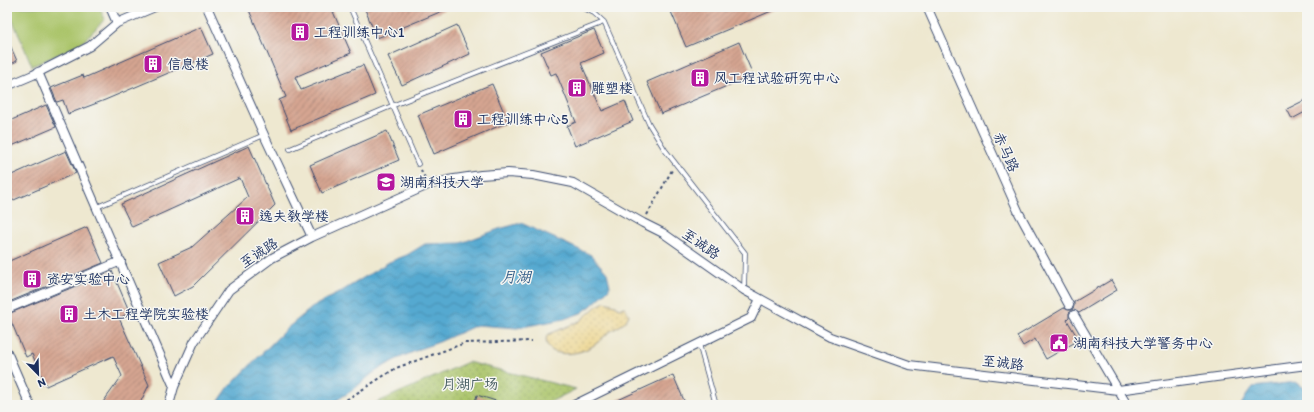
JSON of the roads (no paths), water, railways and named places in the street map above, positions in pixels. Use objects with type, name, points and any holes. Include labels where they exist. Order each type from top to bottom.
[{"type":"street","points":[[110,7],[117,23]]},
{"type":"street","points":[[7,86],[90,46],[117,23],[155,7]]},
{"type":"street","points":[[207,7],[264,135],[312,237]]},
{"type":"street","name":"赤马路","points":[[927,7],[1019,212],[1069,305]]},
{"type":"street","points":[[38,72],[174,387]]},
{"type":"street","name":"至诚路","points":[[169,405],[174,387],[194,342],[228,290],[272,258],[312,237],[428,185],[448,180],[481,175],[508,173],[533,175],[573,183],[663,233],[744,290],[830,337],[909,365],[1118,390],[1307,365]]},
{"type":"street","points":[[7,309],[121,262]]},
{"type":"street","points":[[574,405],[752,318],[760,299]]},
{"type":"street","points":[[1074,315],[1127,405]]},
{"type":"street","points":[[7,352],[30,405]]},
{"type":"lane","points":[[350,7],[418,164]]},
{"type":"lane","points":[[582,7],[594,13],[604,22],[649,124],[676,165],[745,253],[744,290]]},
{"type":"lane","points":[[290,149],[604,22]]},
{"type":"lane","points":[[97,207],[264,135]]},
{"type":"lane","points":[[698,344],[716,405]]},
{"type":"water","name":"月湖","points":[[521,223],[591,255],[607,273],[610,286],[608,290],[581,313],[564,319],[517,328],[477,325],[393,361],[373,373],[353,390],[329,405],[216,405],[228,388],[286,329],[314,306],[342,291],[389,262],[407,255],[425,244],[461,243],[499,229]]},
{"type":"water","points":[[1296,382],[1307,390],[1307,405],[1241,405],[1253,387]]},
{"type":"place","name":"工程训练中心1","points":[[300,32]]},
{"type":"place","name":"信息楼","points":[[153,64]]},
{"type":"place","name":"风工程试验研究中心","points":[[700,78]]},
{"type":"place","name":"雕塑楼","points":[[577,88]]},
{"type":"place","name":"工程训练中心5","points":[[463,119]]},
{"type":"place","name":"湖南科技大学","points":[[386,182]]},
{"type":"place","name":"逸夫教学楼","points":[[245,216]]},
{"type":"place","name":"资安实验中心","points":[[32,279]]},
{"type":"place","name":"土木工程学院实验楼","points":[[69,314]]},
{"type":"place","name":"湖南科技大学警务中心","points":[[1059,343]]},
{"type":"park label","name":"月湖广场","points":[[470,384]]}]
